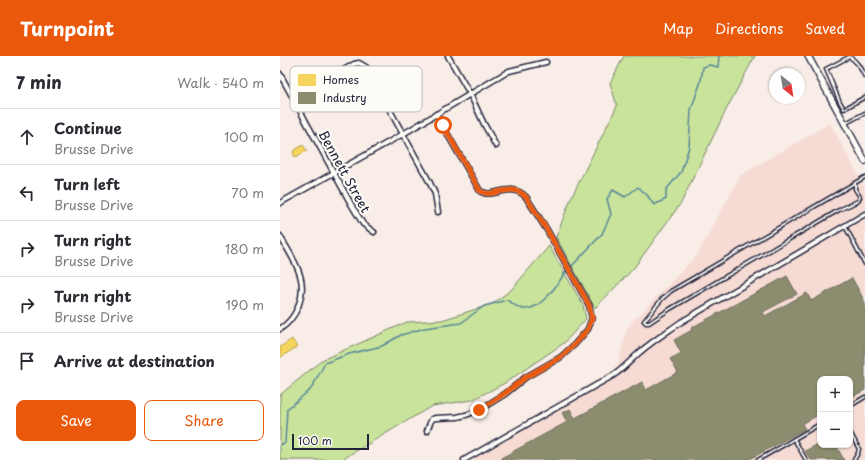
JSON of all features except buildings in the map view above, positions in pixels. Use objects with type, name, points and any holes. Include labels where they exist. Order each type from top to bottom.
[{"type":"main road","points":[[808,56],[865,161]]},
{"type":"street","points":[[448,56],[470,94],[496,146]]},
{"type":"street","points":[[280,203],[403,134],[509,71],[546,62]]},
{"type":"street","points":[[351,66],[359,63],[364,66]]},
{"type":"street","name":"Bennett Street","points":[[280,74],[290,92]]},
{"type":"street","name":"Bennett Street","points":[[301,112],[363,224],[374,232]]},
{"type":"street","points":[[391,112],[435,194],[438,212]]},
{"type":"street","points":[[427,431],[432,419],[457,417],[479,410],[494,401],[526,377],[561,357],[588,329],[592,318],[589,305],[547,230],[526,197],[522,193],[514,190],[482,193],[436,114]]},
{"type":"street","points":[[464,460],[614,375],[622,370],[638,354],[681,322],[865,214]]},
{"type":"street","points":[[280,236],[300,275],[302,289],[299,304],[295,313],[290,321],[280,329]]},
{"type":"lane","points":[[865,77],[856,61],[849,57],[826,69],[844,109],[865,97]]},
{"type":"lane","points":[[834,105],[840,102]]},
{"type":"lane","points":[[845,124],[865,113]]},
{"type":"lane","points":[[855,183],[855,189],[860,197],[858,201],[839,210],[670,309],[649,323],[644,321],[662,298],[671,291],[865,177]]},
{"type":"lane","points":[[845,226],[865,264]]},
{"type":"lane","points":[[853,404],[865,398]]},
{"type":"lane","points":[[758,460],[817,426]]},
{"type":"lane","points":[[853,438],[859,449],[854,460]]},
{"type":"lane","points":[[794,439],[806,460]]},
{"type":"shaded area","points":[[830,123],[865,188],[865,460],[460,460],[617,368],[627,328],[697,255],[741,175]]},
{"type":"green space","points":[[624,56],[755,56],[727,108],[681,203],[633,269],[595,308],[556,237],[571,198],[617,106],[610,83]]},
{"type":"green space","points":[[549,246],[583,305],[586,319],[564,343],[505,383],[472,400],[432,406],[341,460],[280,460],[280,395],[322,360],[407,322],[442,320],[492,304],[511,290]]},
{"type":"waterway","points":[[571,267],[602,234],[611,214],[607,199],[613,190],[625,197],[638,187],[647,195],[654,205],[666,199],[666,190],[681,172],[689,147],[691,110],[701,81],[703,67],[710,65],[718,67],[719,56]]},
{"type":"waterway","points":[[280,445],[285,443],[287,409],[311,389],[325,363],[349,354],[382,346],[401,335],[425,328],[461,323],[484,306],[507,300],[520,308],[531,308],[543,301],[549,295],[567,270]]},
{"type":"route","points":[[443,125],[478,189],[482,193],[514,190],[522,193],[526,197],[547,230],[589,305],[592,318],[588,329],[561,357],[526,377],[504,394],[479,410]]}]
